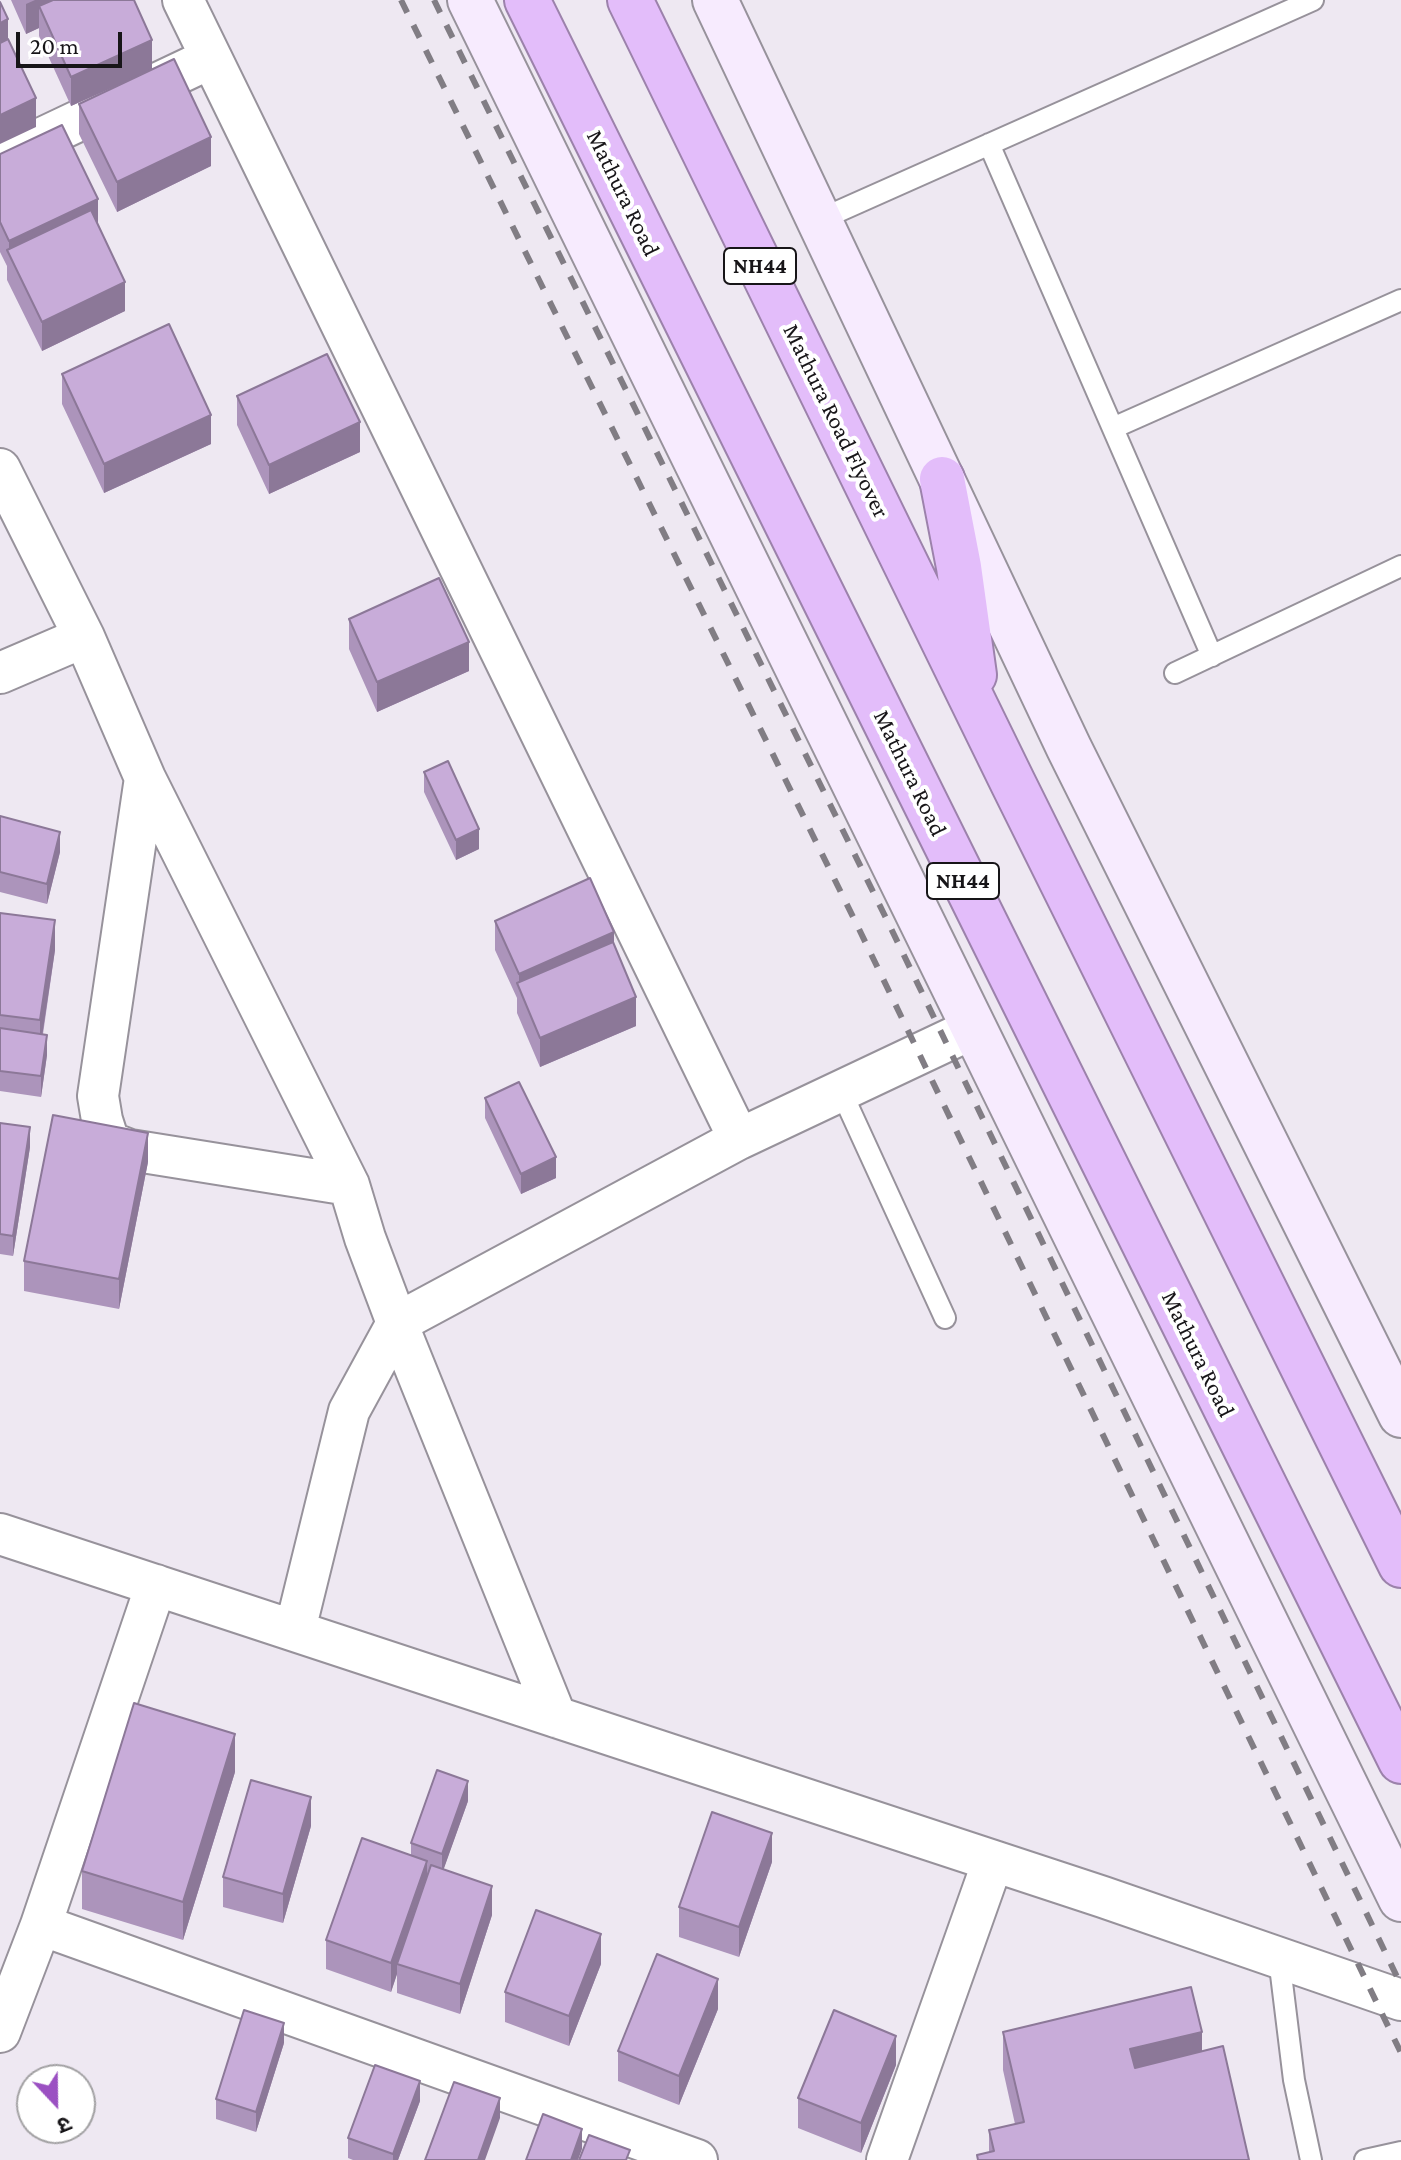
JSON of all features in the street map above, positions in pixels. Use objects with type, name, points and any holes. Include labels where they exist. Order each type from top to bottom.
[{"type":"highway","name":"Mathura Road","points":[[527,0],[1401,1761]]},
{"type":"highway","name":"Mathura Road Flyover","points":[[630,0],[979,713]]},
{"type":"highway","points":[[942,479],[959,567],[979,713]]},
{"type":"highway","name":"NH44","points":[[979,713],[1401,1565]]},
{"type":"main road","points":[[470,0],[1401,1899]]},
{"type":"main road","points":[[715,0],[1069,748],[1401,1415]]},
{"type":"street","points":[[183,0],[739,1139]]},
{"type":"street","points":[[0,158],[211,58]]},
{"type":"street","points":[[1,473],[84,637],[145,778],[349,1185],[397,1323],[556,1717]]},
{"type":"street","points":[[0,673],[84,637]]},
{"type":"street","points":[[145,778],[98,1096],[109,1142],[130,1150],[349,1185]]},
{"type":"street","points":[[295,1630],[349,1411],[397,1323],[739,1139],[974,1028]]},
{"type":"street","points":[[0,1534],[993,1861],[1401,2000]]},
{"type":"street","points":[[0,2032],[41,1925],[156,1585]]},
{"type":"street","points":[[887,2160],[993,1861]]},
{"type":"street","points":[[41,1925],[697,2160]]},
{"type":"lane","points":[[819,220],[1313,0]]},
{"type":"lane","points":[[989,144],[1212,656]]},
{"type":"lane","points":[[1113,428],[1401,300]]},
{"type":"lane","points":[[1175,673],[1401,566]]},
{"type":"lane","points":[[841,1091],[945,1318]]},
{"type":"lane","points":[[1279,1958],[1294,2080],[1311,2160]]},
{"type":"lane","points":[[1365,2160],[1401,2152]]},
{"type":"building","points":[[53,0],[134,0],[152,40],[71,77],[39,6]]},
{"type":"building","points":[[0,2],[8,19],[0,23]]},
{"type":"building","points":[[8,39],[36,98],[0,115],[0,43]]},
{"type":"building","points":[[174,59],[211,137],[117,182],[79,104]]},
{"type":"building","points":[[62,125],[98,199],[9,241],[0,222],[0,154]]},
{"type":"building","points":[[91,210],[125,282],[42,322],[7,250]]},
{"type":"building","points":[[169,324],[211,415],[104,464],[62,374]]},
{"type":"building","points":[[327,354],[360,422],[269,465],[237,396]]},
{"type":"building","points":[[439,578],[469,642],[377,682],[349,619]]},
{"type":"building","points":[[448,761],[479,829],[456,840],[424,772]]},
{"type":"building","points":[[0,816],[60,832],[47,884],[0,872]]},
{"type":"building","points":[[590,878],[614,932],[519,974],[495,921]]},
{"type":"building","points":[[0,913],[55,920],[40,1020],[0,1015]]},
{"type":"building","points":[[613,942],[636,997],[540,1038],[517,983]]},
{"type":"building","points":[[0,1028],[47,1035],[41,1076],[0,1071]]},
{"type":"building","points":[[519,1082],[556,1157],[521,1174],[485,1098]]},
{"type":"building","points":[[53,1115],[148,1133],[119,1279],[24,1261]]},
{"type":"building","points":[[0,1123],[30,1127],[13,1236],[0,1234]]},
{"type":"building","points":[[134,1703],[235,1734],[183,1902],[82,1871]]},
{"type":"building","points":[[437,1770],[468,1781],[442,1854],[411,1843]]},
{"type":"building","points":[[251,1780],[311,1797],[283,1894],[223,1877]]},
{"type":"building","points":[[712,1812],[772,1833],[739,1927],[679,1907]]},
{"type":"building","points":[[362,1838],[427,1861],[391,1963],[326,1940]]},
{"type":"building","points":[[431,1865],[492,1886],[460,1984],[397,1964]]},
{"type":"building","points":[[536,1910],[601,1934],[569,2016],[505,1992]]},
{"type":"building","points":[[657,1954],[718,1979],[679,2076],[618,2051]]},
{"type":"building","points":[[1191,1987],[1202,2032],[1130,2049],[1135,2068],[1223,2046],[1249,2160],[978,2160],[977,2155],[994,2151],[989,2130],[1024,2122],[1003,2032]]},
{"type":"building","points":[[244,2010],[284,2023],[256,2112],[216,2099]]},
{"type":"building","points":[[834,2010],[896,2036],[861,2123],[798,2098]]},
{"type":"building","points":[[375,2065],[420,2081],[393,2154],[348,2138]]},
{"type":"building","points":[[454,2082],[500,2098],[478,2160],[425,2160]]},
{"type":"building","points":[[543,2114],[582,2129],[571,2160],[526,2160]]},
{"type":"building","points":[[589,2135],[630,2150],[626,2160],[579,2160]]},
{"type":"railway","points":[[401,0],[859,929],[1401,2053]]},
{"type":"railway","points":[[434,0],[885,916],[1401,1985]]}]
